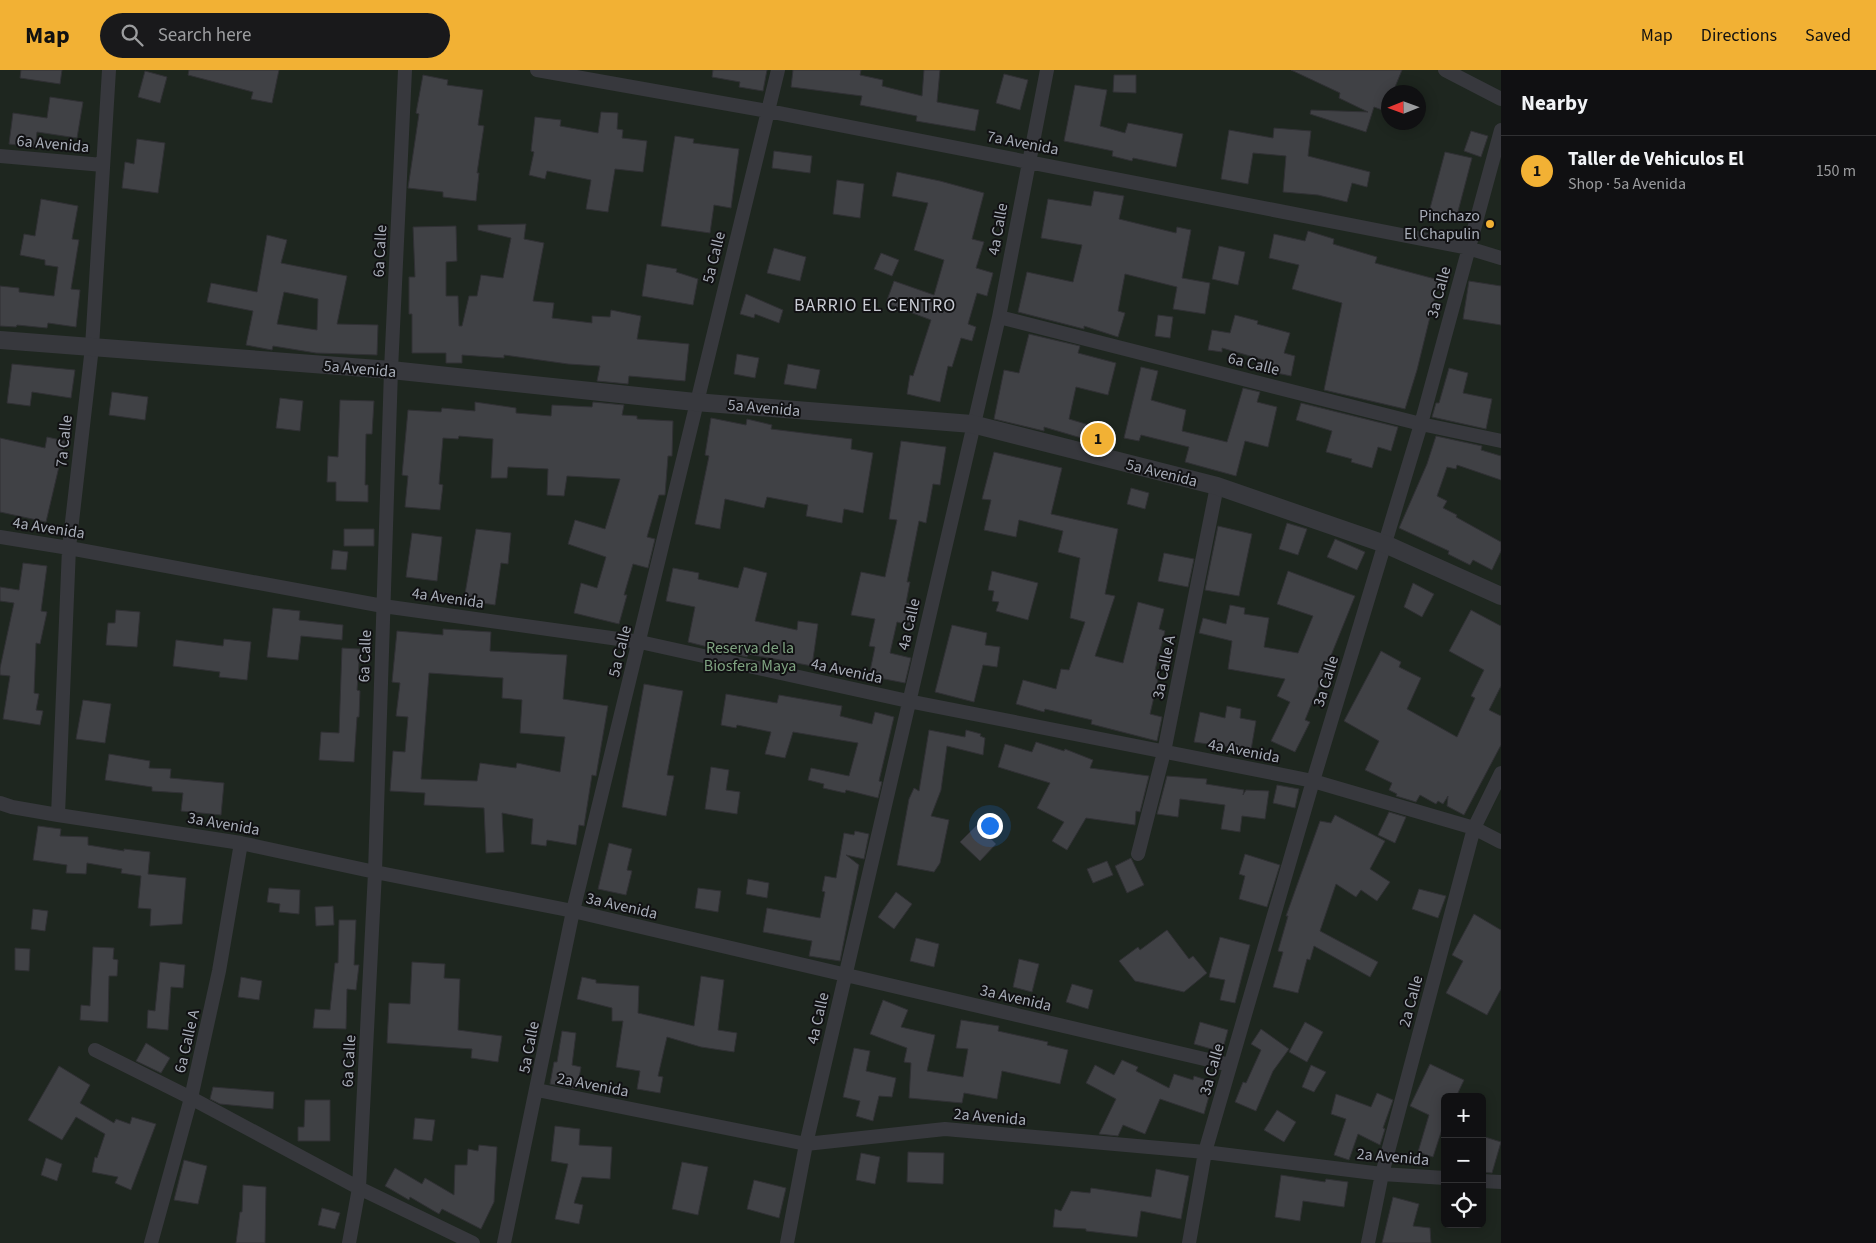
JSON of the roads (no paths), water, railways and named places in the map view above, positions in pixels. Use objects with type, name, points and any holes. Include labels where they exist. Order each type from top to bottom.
[{"type":"street","name":"7a Calle","points":[[58,815],[69,548],[92,347],[109,70]]},
{"type":"street","name":"6a Calle","points":[[349,1243],[359,1188],[374,872],[391,370],[405,70]]},
{"type":"street","name":"7a Avenida","points":[[537,70],[768,111],[1028,161],[1468,248],[1501,258]]},
{"type":"street","name":"5a Calle","points":[[504,1243],[573,911],[640,642],[695,402],[778,70]]},
{"type":"street","name":"4a Calle","points":[[786,1243],[806,1144],[972,424],[999,316],[1047,70]]},
{"type":"street","points":[[1445,70],[1501,99]]},
{"type":"street","name":"3a Calle","points":[[1189,1243],[1205,1152],[1313,781],[1421,424],[1501,130]]},
{"type":"street","name":"6a Avenida","points":[[0,156],[103,165]]},
{"type":"street","name":"6a Calle","points":[[999,316],[1421,424],[1501,441]]},
{"type":"street","name":"5a Avenida","points":[[0,340],[391,370],[695,402],[972,424],[1217,486],[1385,544],[1501,596]]},
{"type":"street","name":"3a Calle A","points":[[1138,854],[1164,752],[1217,486]]},
{"type":"street","name":"4a Avenida","points":[[0,537],[383,606],[640,642],[908,701],[1313,781],[1474,828],[1501,842]]},
{"type":"street","name":"2a Calle","points":[[1368,1243],[1382,1174],[1474,828],[1501,773]]},
{"type":"street","name":"3a Avenida","points":[[0,803],[12,808],[240,843],[374,872],[573,911],[1230,1065]]},
{"type":"street","name":"6a Calle A","points":[[151,1243],[191,1098],[219,971],[240,843]]},
{"type":"street","points":[[95,1050],[191,1098],[359,1188],[473,1243]]},
{"type":"street","name":"2a Avenida","points":[[537,1090],[806,1144],[945,1129],[1205,1152],[1382,1174],[1441,1178]]},
{"type":"street","points":[[1486,1181],[1501,1182]]},
{"type":"place","name":"Pinchazo El Chapulin","points":[[1490,224]]},
{"type":"place","name":"Taller de Vehiculos El","points":[[1098,439]]},
{"type":"district","name":"BARRIO EL CENTRO","points":[[875,305]]},
{"type":"park label","name":"Reserva de la Biosfera Maya","points":[[750,656]]}]
